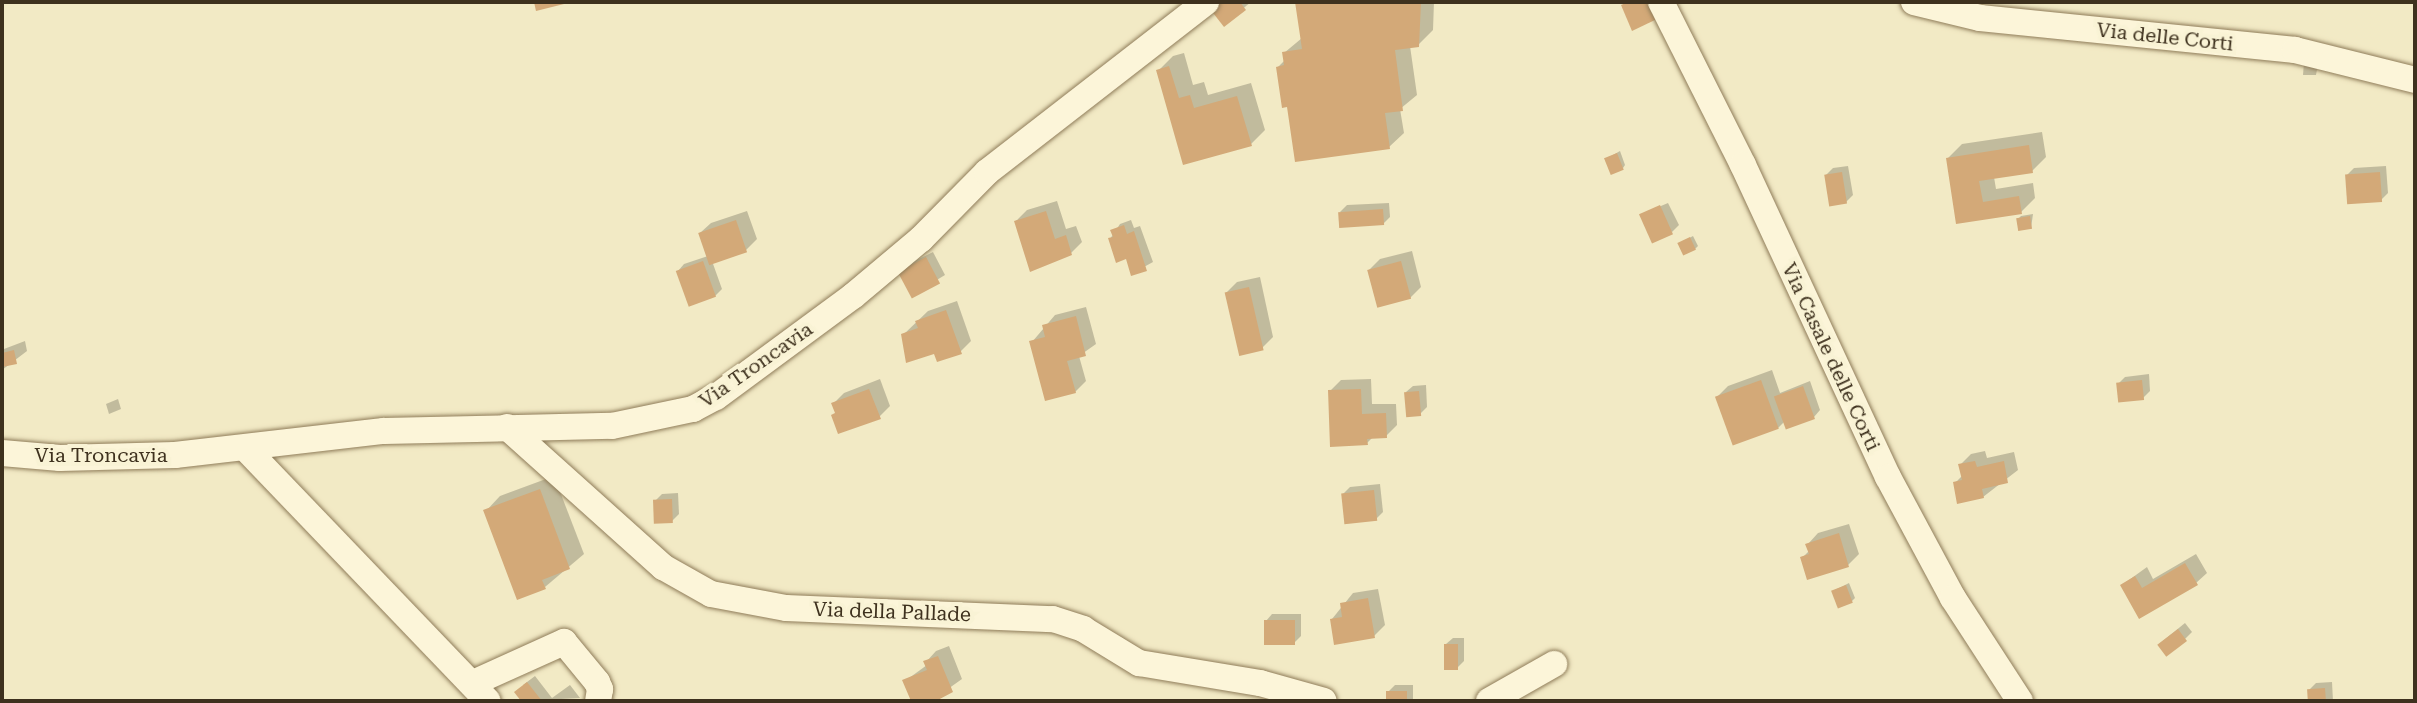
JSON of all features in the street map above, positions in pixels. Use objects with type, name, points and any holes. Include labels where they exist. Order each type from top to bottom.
[{"type":"street","name":"Via Troncavia","points":[[2,453],[60,458],[144,457],[246,449],[361,433],[612,426],[671,415],[716,397],[853,296],[921,239],[996,164],[1206,2]]},
{"type":"street","name":"Via Casale delle Corti","points":[[1661,2],[1743,165],[1888,477],[1959,608],[2020,701]]},
{"type":"street","name":"Via delle Corti","points":[[1914,2],[1980,18],[2295,50],[2415,80]]},
{"type":"street","name":"Via della Pallade","points":[[507,427],[663,567],[711,594],[786,608],[1053,619],[1083,629],[1139,663],[1268,685],[1324,701]]},
{"type":"street","points":[[246,449],[481,692],[564,642],[597,682],[600,689],[598,701]]},
{"type":"street","points":[[1489,701],[1554,664]]},
{"type":"building","points":[[534,2],[568,2],[568,3],[536,11]]},
{"type":"building","points":[[1220,2],[1240,2],[1246,10],[1224,27],[1210,9]]},
{"type":"building","points":[[1295,2],[1421,2],[1419,47],[1395,50],[1403,111],[1385,113],[1390,149],[1295,162],[1287,107],[1282,108],[1276,67],[1284,65],[1282,52],[1302,49]]},
{"type":"building","points":[[1650,2],[1657,19],[1632,31],[1621,5]]},
{"type":"building","points":[[1169,66],[1179,98],[1190,95],[1194,108],[1237,96],[1252,146],[1183,165],[1156,70]]},
{"type":"building","points":[[2029,145],[2033,173],[1979,181],[1983,202],[2019,196],[2022,214],[1956,224],[1946,158]]},
{"type":"building","points":[[1617,153],[1624,170],[1611,175],[1604,158]]},
{"type":"building","points":[[1842,172],[1847,204],[1829,206],[1824,175]]},
{"type":"building","points":[[2380,172],[2382,202],[2347,204],[2345,174]]},
{"type":"building","points":[[1660,205],[1673,234],[1652,244],[1639,214]]},
{"type":"building","points":[[1383,209],[1384,225],[1339,228],[1338,212]]},
{"type":"building","points":[[1046,211],[1055,239],[1066,235],[1072,255],[1030,272],[1014,221]]},
{"type":"building","points":[[2030,216],[2032,229],[2018,231],[2016,218]]},
{"type":"building","points":[[736,220],[747,252],[709,265],[698,233]]},
{"type":"building","points":[[1124,225],[1127,234],[1134,231],[1147,271],[1131,276],[1126,259],[1116,263],[1108,238],[1113,237],[1110,230]]},
{"type":"building","points":[[1690,237],[1696,250],[1683,256],[1677,243]]},
{"type":"building","points":[[926,257],[940,283],[912,299],[898,272]]},
{"type":"building","points":[[703,261],[716,297],[689,307],[676,271]]},
{"type":"building","points":[[1401,261],[1411,299],[1377,308],[1367,270]]},
{"type":"building","points":[[1249,287],[1264,350],[1239,356],[1225,293]]},
{"type":"building","points":[[946,310],[962,354],[937,362],[934,354],[906,363],[901,334],[918,328],[915,321]]},
{"type":"building","points":[[1076,316],[1086,356],[1067,361],[1076,393],[1045,401],[1029,341],[1045,337],[1042,325]]},
{"type":"building","points":[[14,350],[17,364],[2,367],[2,353]]},
{"type":"building","points":[[1761,380],[1779,429],[1733,446],[1715,397]]},
{"type":"building","points":[[2142,380],[2144,400],[2118,403],[2116,383]]},
{"type":"building","points":[[1803,386],[1815,419],[1786,429],[1774,397]]},
{"type":"building","points":[[869,389],[881,419],[838,434],[831,415],[835,413],[831,403]]},
{"type":"building","points":[[1361,389],[1362,414],[1386,413],[1387,438],[1367,439],[1368,445],[1330,447],[1328,390]]},
{"type":"building","points":[[1419,391],[1421,416],[1406,417],[1404,392]]},
{"type":"building","points":[[1975,461],[1977,467],[2004,461],[2008,483],[1982,489],[1984,498],[1957,504],[1953,482],[1962,480],[1958,464]]},
{"type":"building","points":[[540,489],[570,569],[542,580],[546,589],[517,600],[483,510]]},
{"type":"building","points":[[1374,490],[1377,521],[1344,524],[1341,493]]},
{"type":"building","points":[[672,499],[673,523],[654,524],[653,500]]},
{"type":"building","points":[[1839,533],[1849,567],[1807,580],[1800,557],[1809,554],[1805,544]]},
{"type":"building","points":[[2185,563],[2198,585],[2139,619],[2120,585],[2135,576],[2142,588]]},
{"type":"building","points":[[1846,585],[1853,603],[1838,608],[1831,591]]},
{"type":"building","points":[[1368,598],[1375,638],[1334,645],[1330,619],[1342,617],[1340,603]]},
{"type":"building","points":[[1264,620],[1295,620],[1295,645],[1264,645]]},
{"type":"building","points":[[2178,629],[2187,641],[2166,657],[2157,645]]},
{"type":"building","points":[[1444,644],[1458,644],[1458,670],[1444,670]]},
{"type":"building","points":[[938,656],[953,692],[936,701],[911,701],[902,680],[927,670],[923,661]]},
{"type":"building","points":[[527,682],[542,701],[521,701],[514,692]]},
{"type":"building","points":[[2325,688],[2326,701],[2308,701],[2307,689]]},
{"type":"building","points":[[1386,691],[1407,691],[1407,701],[1386,701]]}]
